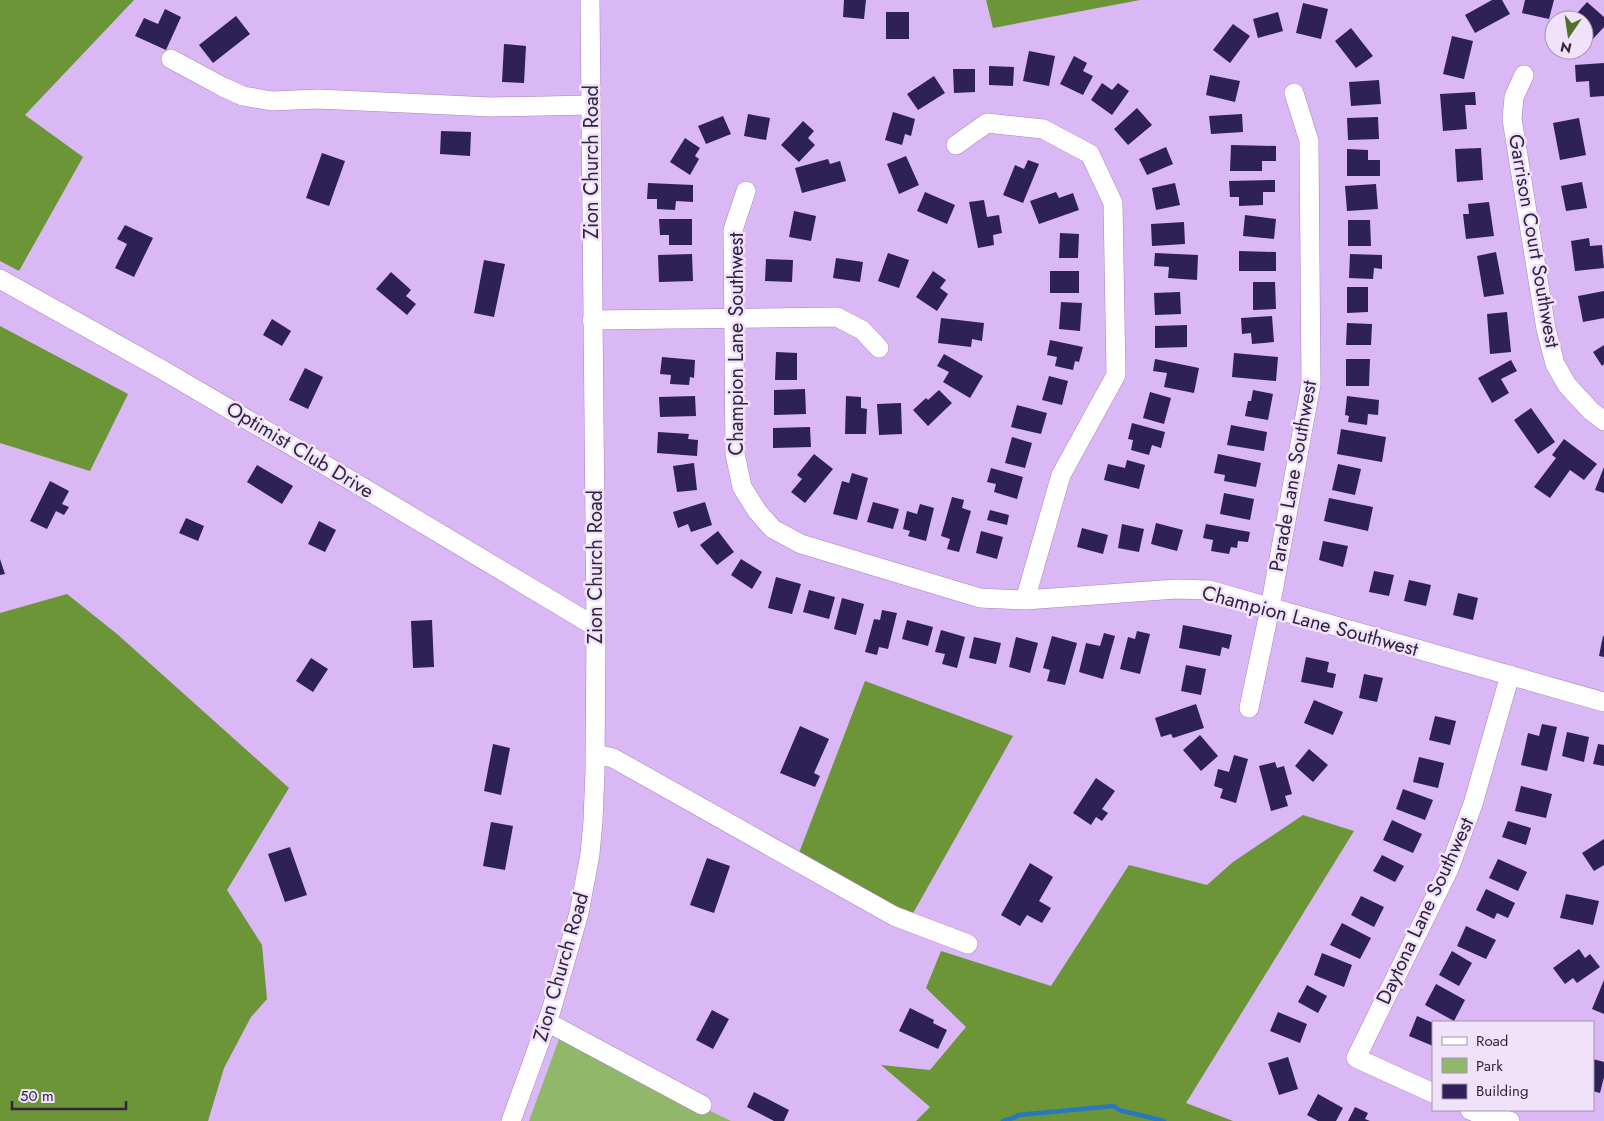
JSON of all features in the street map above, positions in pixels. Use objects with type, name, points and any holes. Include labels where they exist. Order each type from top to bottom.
[{"type":"street","name":"Zion Church Road","points":[[512,1121],[547,1022],[579,913],[590,854],[593,821],[596,628],[590,0]]},
{"type":"street","points":[[171,59],[243,96],[272,101],[318,99],[491,107],[591,105]]},
{"type":"street","name":"Garrison Court Southwest","points":[[1524,75],[1514,97],[1512,119],[1546,329],[1556,364],[1567,385],[1591,411],[1604,421]]},
{"type":"street","name":"Parade Lane Southwest","points":[[1249,708],[1270,608],[1311,384],[1309,141],[1294,93]]},
{"type":"street","points":[[956,146],[987,123],[1043,129],[1090,154],[1113,204],[1116,376],[1061,475],[1025,600]]},
{"type":"street","name":"Champion Lane Southwest","points":[[746,190],[733,230],[735,454],[742,487],[757,511],[773,529],[801,544],[980,598],[1025,600],[1176,589],[1209,590],[1604,702]]},
{"type":"street","name":"Optimist Club Drive","points":[[0,280],[186,383],[596,628]]},
{"type":"street","points":[[592,320],[837,317],[862,330],[879,348]]},
{"type":"street","name":"Daytona Lane Southwest","points":[[1432,1093],[1356,1058],[1449,869],[1473,804],[1510,675]]},
{"type":"street","points":[[595,754],[613,758],[894,916],[968,944]]},
{"type":"street","points":[[547,1022],[702,1105]]},
{"type":"street","points":[[1472,1111],[1510,1121]]},
{"type":"green space","points":[[0,0],[134,0],[25,115],[83,157],[19,271],[0,261]]},
{"type":"green space","points":[[986,0],[1140,0],[993,28]]},
{"type":"green space","points":[[0,326],[128,394],[90,471],[0,443]]},
{"type":"green space","points":[[67,594],[117,634],[289,788],[227,890],[262,945],[267,999],[251,1017],[224,1068],[208,1121],[0,1121],[0,613]]},
{"type":"green space","points":[[865,681],[1013,736],[912,915],[799,853]]},
{"type":"green space","points":[[1303,815],[1354,831],[1186,1103],[1233,1121],[916,1121],[930,1107],[881,1065],[930,1070],[966,1027],[926,988],[941,951],[1051,986],[1129,865],[1207,885],[1233,862]]},
{"type":"green space","points":[[559,1039],[731,1121],[529,1121]]},
{"type":"building","points":[[844,0],[866,0],[864,19],[843,17]]},
{"type":"building","points":[[1492,0],[1502,0],[1510,14],[1475,33],[1465,15]]},
{"type":"building","points":[[1525,0],[1554,0],[1551,10],[1544,10],[1544,18],[1522,13]]},
{"type":"building","points":[[1587,2],[1604,17],[1604,27],[1594,38],[1594,10],[1580,10]]},
{"type":"building","points":[[1303,3],[1328,9],[1321,39],[1296,33]]},
{"type":"building","points":[[165,9],[181,17],[166,50],[135,36],[144,18],[158,24]]},
{"type":"building","points":[[886,12],[909,12],[909,39],[886,39]]},
{"type":"building","points":[[1278,12],[1283,31],[1258,38],[1253,19]]},
{"type":"building","points":[[236,16],[250,34],[213,63],[199,45]]},
{"type":"building","points":[[1233,24],[1250,36],[1230,63],[1213,50]]},
{"type":"building","points":[[1351,28],[1373,56],[1356,68],[1335,41]]},
{"type":"building","points":[[1452,36],[1473,41],[1464,79],[1443,74]]},
{"type":"building","points":[[504,44],[526,46],[524,83],[502,82]]},
{"type":"building","points":[[1029,51],[1055,56],[1049,86],[1023,81]]},
{"type":"building","points":[[1074,56],[1087,63],[1083,71],[1093,76],[1083,95],[1060,84]]},
{"type":"building","points":[[1604,63],[1604,96],[1590,97],[1589,81],[1576,82],[1575,65]]},
{"type":"building","points":[[989,66],[1014,67],[1013,86],[989,85]]},
{"type":"building","points":[[953,69],[975,69],[975,92],[954,93]]},
{"type":"building","points":[[1210,75],[1240,81],[1235,102],[1206,95]]},
{"type":"building","points":[[934,76],[945,93],[918,110],[907,94]]},
{"type":"building","points":[[1379,80],[1381,104],[1351,106],[1349,82]]},
{"type":"building","points":[[1102,83],[1112,90],[1118,83],[1129,91],[1112,115],[1091,100]]},
{"type":"building","points":[[1475,92],[1476,105],[1465,105],[1467,129],[1443,131],[1440,94]]},
{"type":"building","points":[[1137,108],[1152,125],[1128,145],[1114,129]]},
{"type":"building","points":[[893,112],[915,119],[911,136],[905,134],[902,145],[885,140]]},
{"type":"building","points":[[748,114],[770,118],[766,140],[744,136]]},
{"type":"building","points":[[1242,114],[1243,132],[1211,134],[1209,116]]},
{"type":"building","points":[[723,116],[731,134],[706,144],[698,126]]},
{"type":"building","points":[[1378,117],[1379,139],[1348,140],[1347,118]]},
{"type":"building","points":[[1579,118],[1586,155],[1560,160],[1553,123]]},
{"type":"building","points":[[803,121],[814,131],[808,138],[815,145],[799,162],[781,145]]},
{"type":"building","points":[[441,131],[471,132],[470,156],[440,154]]},
{"type":"building","points":[[685,138],[700,148],[695,156],[699,159],[690,175],[670,162]]},
{"type":"building","points":[[1231,145],[1276,146],[1276,161],[1262,161],[1262,171],[1230,171]]},
{"type":"building","points":[[1166,147],[1173,164],[1147,175],[1139,159]]},
{"type":"building","points":[[1481,148],[1483,180],[1457,182],[1455,149]]},
{"type":"building","points":[[1347,149],[1368,150],[1368,160],[1380,160],[1380,176],[1347,176]]},
{"type":"building","points":[[322,153],[345,161],[329,206],[306,198]]},
{"type":"building","points":[[906,156],[919,185],[899,194],[887,164]]},
{"type":"building","points":[[828,159],[830,164],[840,161],[846,181],[802,193],[795,168]]},
{"type":"building","points":[[1028,160],[1039,164],[1023,203],[1003,195],[1015,165],[1024,169]]},
{"type":"building","points":[[1275,180],[1275,192],[1263,192],[1263,205],[1239,206],[1239,197],[1230,197],[1229,181]]},
{"type":"building","points":[[1582,182],[1587,208],[1566,211],[1561,186]]},
{"type":"building","points":[[648,183],[693,185],[693,202],[676,201],[675,210],[657,209],[657,199],[647,199]]},
{"type":"building","points":[[1175,183],[1180,205],[1156,210],[1152,188]]},
{"type":"building","points":[[1376,184],[1378,209],[1347,211],[1345,186]]},
{"type":"building","points":[[925,192],[955,205],[947,224],[917,211]]},
{"type":"building","points":[[1056,192],[1059,198],[1073,193],[1079,210],[1039,224],[1030,201]]},
{"type":"building","points":[[984,200],[987,217],[999,215],[1002,233],[993,235],[994,245],[978,248],[969,202]]},
{"type":"building","points":[[1489,202],[1494,236],[1466,239],[1463,214],[1469,214],[1468,204]]},
{"type":"building","points":[[794,211],[816,216],[811,241],[789,237]]},
{"type":"building","points":[[1245,215],[1276,219],[1274,239],[1243,236]]},
{"type":"building","points":[[659,219],[692,219],[692,245],[669,245],[669,235],[660,235]]},
{"type":"building","points":[[1348,220],[1370,220],[1371,246],[1348,246]]},
{"type":"building","points":[[1184,222],[1185,244],[1152,246],[1151,224]]},
{"type":"building","points":[[125,225],[153,238],[134,277],[115,268],[127,244],[117,239]]},
{"type":"building","points":[[1060,233],[1079,234],[1078,258],[1059,258]]},
{"type":"building","points":[[1589,238],[1590,246],[1602,245],[1604,268],[1575,271],[1571,241]]},
{"type":"building","points":[[1239,251],[1276,252],[1276,271],[1239,271]]},
{"type":"building","points":[[1496,252],[1504,294],[1484,297],[1477,256]]},
{"type":"building","points":[[888,253],[909,260],[899,288],[878,281]]},
{"type":"building","points":[[1155,253],[1198,255],[1197,280],[1168,278],[1169,267],[1154,266]]},
{"type":"building","points":[[692,254],[693,281],[659,282],[658,255]]},
{"type":"building","points":[[1350,254],[1382,255],[1382,269],[1374,268],[1373,279],[1349,278]]},
{"type":"building","points":[[836,258],[863,262],[860,282],[833,278]]},
{"type":"building","points":[[766,259],[793,260],[792,282],[765,281]]},
{"type":"building","points":[[484,260],[505,264],[494,317],[474,313]]},
{"type":"building","points":[[933,271],[946,280],[940,288],[948,294],[937,311],[916,297]]},
{"type":"building","points":[[1050,271],[1079,271],[1079,293],[1050,293]]},
{"type":"building","points":[[391,272],[411,290],[406,296],[416,304],[407,315],[376,289]]},
{"type":"building","points":[[1253,282],[1275,282],[1276,309],[1253,310]]},
{"type":"building","points":[[1347,287],[1368,287],[1368,312],[1347,313]]},
{"type":"building","points":[[1604,291],[1604,318],[1583,322],[1578,296]]},
{"type":"building","points":[[1180,292],[1181,314],[1155,315],[1154,293]]},
{"type":"building","points":[[1061,302],[1082,303],[1080,331],[1059,329]]},
{"type":"building","points":[[1507,312],[1511,352],[1490,354],[1487,314]]},
{"type":"building","points":[[1272,316],[1274,342],[1252,344],[1251,333],[1242,334],[1241,318]]},
{"type":"building","points":[[941,318],[984,323],[982,341],[972,339],[971,347],[938,343]]},
{"type":"building","points":[[272,319],[291,331],[282,346],[263,335]]},
{"type":"building","points":[[1347,323],[1372,324],[1371,345],[1346,345]]},
{"type":"building","points":[[1187,325],[1187,347],[1155,348],[1155,326]]},
{"type":"building","points":[[1050,340],[1083,347],[1079,362],[1075,361],[1073,370],[1055,366],[1057,357],[1047,355]]},
{"type":"building","points":[[1604,345],[1604,364],[1602,366],[1593,352]]},
{"type":"building","points":[[776,352],[797,353],[797,380],[775,380]]},
{"type":"building","points":[[1234,353],[1278,357],[1276,381],[1232,377]]},
{"type":"building","points":[[944,354],[983,376],[970,398],[943,382],[949,372],[937,366]]},
{"type":"building","points":[[662,357],[695,360],[694,378],[690,377],[689,385],[670,384],[671,375],[660,374]]},
{"type":"building","points":[[1155,359],[1199,368],[1194,393],[1164,387],[1167,373],[1153,371]]},
{"type":"building","points":[[1346,359],[1370,359],[1369,386],[1346,386]]},
{"type":"building","points":[[1511,360],[1517,371],[1501,379],[1509,393],[1492,403],[1478,378]]},
{"type":"building","points":[[305,368],[323,377],[308,409],[289,400]]},
{"type":"building","points":[[1049,376],[1068,381],[1062,405],[1042,400]]},
{"type":"building","points":[[805,389],[806,414],[774,415],[774,390]]},
{"type":"building","points":[[939,390],[952,403],[928,426],[913,410],[926,398],[928,400]]},
{"type":"building","points":[[1253,390],[1273,394],[1268,420],[1245,416],[1248,401],[1251,401]]},
{"type":"building","points":[[1150,392],[1171,398],[1164,424],[1143,418]]},
{"type":"building","points":[[695,396],[696,416],[660,417],[659,397]]},
{"type":"building","points":[[846,396],[861,397],[861,408],[867,409],[866,434],[845,434]]},
{"type":"building","points":[[1347,396],[1379,400],[1378,415],[1368,414],[1367,425],[1348,422],[1349,416],[1345,415]]},
{"type":"building","points":[[901,403],[902,434],[879,435],[877,404]]},
{"type":"building","points":[[1017,405],[1047,413],[1041,434],[1011,427]]},
{"type":"building","points":[[1531,408],[1555,442],[1538,454],[1514,420]]},
{"type":"building","points":[[1132,423],[1165,432],[1161,448],[1152,445],[1149,455],[1131,450],[1133,440],[1128,439]]},
{"type":"building","points":[[1231,425],[1267,432],[1264,451],[1227,445]]},
{"type":"building","points":[[810,427],[811,447],[773,448],[773,428]]},
{"type":"building","points":[[1341,429],[1386,437],[1382,462],[1337,454]]},
{"type":"building","points":[[658,432],[689,434],[688,439],[698,440],[697,456],[657,453]]},
{"type":"building","points":[[1012,437],[1032,443],[1025,468],[1005,463]]},
{"type":"building","points":[[1564,439],[1597,464],[1584,480],[1570,470],[1550,498],[1534,487],[1556,458],[1552,455]]},
{"type":"building","points":[[814,454],[833,469],[805,503],[791,492],[802,479],[797,475]]},
{"type":"building","points":[[1218,454],[1261,463],[1256,487],[1224,481],[1225,475],[1214,473]]},
{"type":"building","points":[[1127,460],[1145,465],[1139,489],[1104,480],[1108,464],[1125,468]]},
{"type":"building","points":[[694,463],[697,490],[677,492],[673,466]]},
{"type":"building","points":[[1338,464],[1361,469],[1355,495],[1332,490]]},
{"type":"building","points":[[257,465],[293,486],[282,504],[247,482]]},
{"type":"building","points":[[1604,467],[1604,493],[1595,490]]},
{"type":"building","points":[[991,468],[1023,477],[1017,499],[994,492],[996,484],[987,482]]},
{"type":"building","points":[[852,473],[868,478],[857,520],[833,514],[842,481],[849,483]]},
{"type":"building","points":[[50,481],[69,491],[62,504],[69,507],[64,515],[56,511],[47,529],[30,521]]},
{"type":"building","points":[[1224,493],[1254,499],[1250,520],[1220,514]]},
{"type":"building","points":[[952,497],[964,500],[962,508],[971,511],[959,552],[947,549],[950,539],[941,536]]},
{"type":"building","points":[[1329,498],[1373,507],[1368,531],[1324,521]]},
{"type":"building","points":[[705,502],[712,525],[691,532],[688,524],[678,528],[673,512]]},
{"type":"building","points":[[873,502],[899,509],[893,529],[867,522]]},
{"type":"building","points":[[920,504],[934,508],[926,541],[908,536],[910,531],[903,529],[907,511],[917,514]]},
{"type":"building","points":[[990,510],[1009,515],[1007,525],[987,520]]},
{"type":"building","points":[[186,518],[204,526],[198,541],[179,533]]},
{"type":"building","points":[[319,521],[336,530],[325,552],[308,544]]},
{"type":"building","points":[[1156,523],[1183,530],[1177,551],[1151,544]]},
{"type":"building","points":[[1122,524],[1144,529],[1139,552],[1118,548]]},
{"type":"building","points":[[1206,524],[1250,532],[1248,542],[1238,541],[1237,548],[1231,547],[1229,554],[1211,551],[1213,540],[1203,538]]},
{"type":"building","points":[[1082,528],[1108,535],[1103,554],[1077,547]]},
{"type":"building","points":[[718,531],[734,552],[717,565],[700,545]]},
{"type":"building","points":[[981,531],[1003,537],[997,559],[976,553]]},
{"type":"building","points":[[1323,541],[1348,546],[1343,567],[1319,560]]},
{"type":"building","points":[[0,559],[5,574],[0,575]]},
{"type":"building","points":[[741,559],[762,572],[752,589],[731,575]]},
{"type":"building","points":[[1374,571],[1394,575],[1389,596],[1369,592]]},
{"type":"building","points":[[776,577],[801,584],[792,614],[768,608]]},
{"type":"building","points":[[1409,580],[1431,585],[1426,606],[1404,601]]},
{"type":"building","points":[[809,590],[835,597],[829,619],[803,612]]},
{"type":"building","points":[[1458,593],[1478,598],[1473,620],[1453,615]]},
{"type":"building","points":[[842,598],[864,604],[856,635],[834,629]]},
{"type":"building","points":[[882,610],[897,613],[888,649],[879,647],[877,655],[865,652],[874,619],[880,620]]},
{"type":"building","points":[[432,620],[434,667],[413,668],[411,621]]},
{"type":"building","points":[[907,620],[933,627],[928,646],[902,639]]},
{"type":"building","points":[[1183,625],[1232,635],[1229,649],[1222,647],[1220,656],[1179,648]]},
{"type":"building","points":[[941,630],[965,637],[957,668],[942,664],[945,654],[935,652]]},
{"type":"building","points":[[1137,631],[1150,634],[1140,674],[1120,669],[1128,637],[1135,639]]},
{"type":"building","points":[[1104,633],[1115,636],[1103,679],[1079,672],[1086,643],[1100,646]]},
{"type":"building","points":[[1052,636],[1077,643],[1065,685],[1047,681],[1050,670],[1043,668]]},
{"type":"building","points":[[1604,636],[1604,657],[1599,656]]},
{"type":"building","points":[[974,637],[1001,643],[996,664],[969,658]]},
{"type":"building","points":[[1016,637],[1038,643],[1030,673],[1009,667]]},
{"type":"building","points":[[1306,657],[1329,662],[1327,672],[1336,674],[1333,688],[1301,682]]},
{"type":"building","points":[[311,658],[328,669],[313,692],[296,681]]},
{"type":"building","points":[[1186,665],[1206,669],[1201,695],[1181,691]]},
{"type":"building","points":[[1364,674],[1383,678],[1377,702],[1359,698]]},
{"type":"building","points":[[1314,700],[1343,712],[1333,735],[1304,723]]},
{"type":"building","points":[[1196,704],[1204,728],[1173,738],[1171,734],[1161,737],[1155,718]]},
{"type":"building","points":[[1435,716],[1456,721],[1450,745],[1429,740]]},
{"type":"building","points":[[1542,724],[1557,727],[1547,771],[1521,765],[1528,733],[1539,736]]},
{"type":"building","points":[[800,726],[829,739],[814,773],[820,776],[815,787],[780,773]]},
{"type":"building","points":[[1567,732],[1589,737],[1584,762],[1562,756]]},
{"type":"building","points":[[1200,735],[1218,756],[1201,771],[1183,750]]},
{"type":"building","points":[[493,744],[510,748],[501,795],[484,791]]},
{"type":"building","points":[[1598,744],[1604,745],[1604,766],[1593,764]]},
{"type":"building","points":[[1309,749],[1328,765],[1313,782],[1295,766]]},
{"type":"building","points":[[1234,755],[1248,759],[1236,803],[1220,798],[1223,789],[1214,786],[1218,769],[1229,772]]},
{"type":"building","points":[[1419,757],[1444,763],[1438,788],[1413,782]]},
{"type":"building","points":[[1275,762],[1277,768],[1284,766],[1292,794],[1285,796],[1288,806],[1271,811],[1259,766]]},
{"type":"building","points":[[1096,778],[1115,791],[1102,809],[1108,813],[1102,821],[1096,817],[1091,825],[1073,813]]},
{"type":"building","points":[[1521,786],[1552,794],[1546,818],[1515,811]]},
{"type":"building","points":[[1403,789],[1433,800],[1425,820],[1396,809]]},
{"type":"building","points":[[1392,820],[1422,834],[1413,853],[1383,840]]},
{"type":"building","points":[[1508,821],[1531,828],[1526,845],[1502,837]]},
{"type":"building","points":[[491,822],[513,826],[505,870],[483,866]]},
{"type":"building","points":[[1604,839],[1604,865],[1594,871],[1582,853]]},
{"type":"building","points":[[290,847],[307,895],[285,902],[268,854]]},
{"type":"building","points":[[1382,855],[1404,866],[1395,882],[1373,871]]},
{"type":"building","points":[[707,858],[730,866],[714,913],[690,905]]},
{"type":"building","points":[[1498,859],[1527,872],[1518,891],[1489,878]]},
{"type":"building","points":[[1030,863],[1053,877],[1039,901],[1051,908],[1042,923],[1027,915],[1020,926],[1001,915]]},
{"type":"building","points":[[1486,889],[1515,903],[1508,918],[1497,913],[1494,919],[1476,910]]},
{"type":"building","points":[[1566,894],[1599,901],[1593,925],[1560,918]]},
{"type":"building","points":[[1361,896],[1384,907],[1374,927],[1351,915]]},
{"type":"building","points":[[1342,923],[1371,938],[1360,959],[1330,945]]},
{"type":"building","points":[[1466,926],[1496,940],[1486,959],[1457,946]]},
{"type":"building","points":[[1579,949],[1585,958],[1590,954],[1600,967],[1577,983],[1573,978],[1565,984],[1553,968]]},
{"type":"building","points":[[1452,951],[1472,963],[1459,986],[1439,975]]},
{"type":"building","points":[[1322,953],[1352,965],[1344,987],[1314,975]]},
{"type":"building","points":[[1604,980],[1604,1014],[1592,1009]]},
{"type":"building","points":[[1436,984],[1465,1000],[1454,1021],[1425,1005]]},
{"type":"building","points":[[1307,985],[1327,996],[1318,1013],[1298,1002]]},
{"type":"building","points":[[910,1008],[934,1020],[933,1023],[947,1030],[938,1049],[899,1031]]},
{"type":"building","points":[[712,1010],[729,1019],[713,1049],[696,1040]]},
{"type":"building","points":[[1278,1012],[1307,1024],[1300,1043],[1270,1031]]},
{"type":"building","points":[[1417,1016],[1432,1023],[1432,1046],[1409,1036]]},
{"type":"building","points":[[1288,1057],[1298,1089],[1279,1095],[1268,1063]]},
{"type":"building","points":[[1594,1059],[1604,1062],[1604,1077],[1600,1093],[1594,1091]]},
{"type":"building","points":[[754,1092],[789,1110],[784,1121],[774,1121],[747,1107]]},
{"type":"building","points":[[1318,1094],[1343,1108],[1336,1121],[1318,1121],[1307,1115]]},
{"type":"building","points":[[1355,1107],[1368,1113],[1365,1119],[1370,1121],[1348,1121]]},
{"type":"waterway","points":[[1003,1121],[1018,1115],[1114,1106],[1119,1110],[1164,1121]]}]
